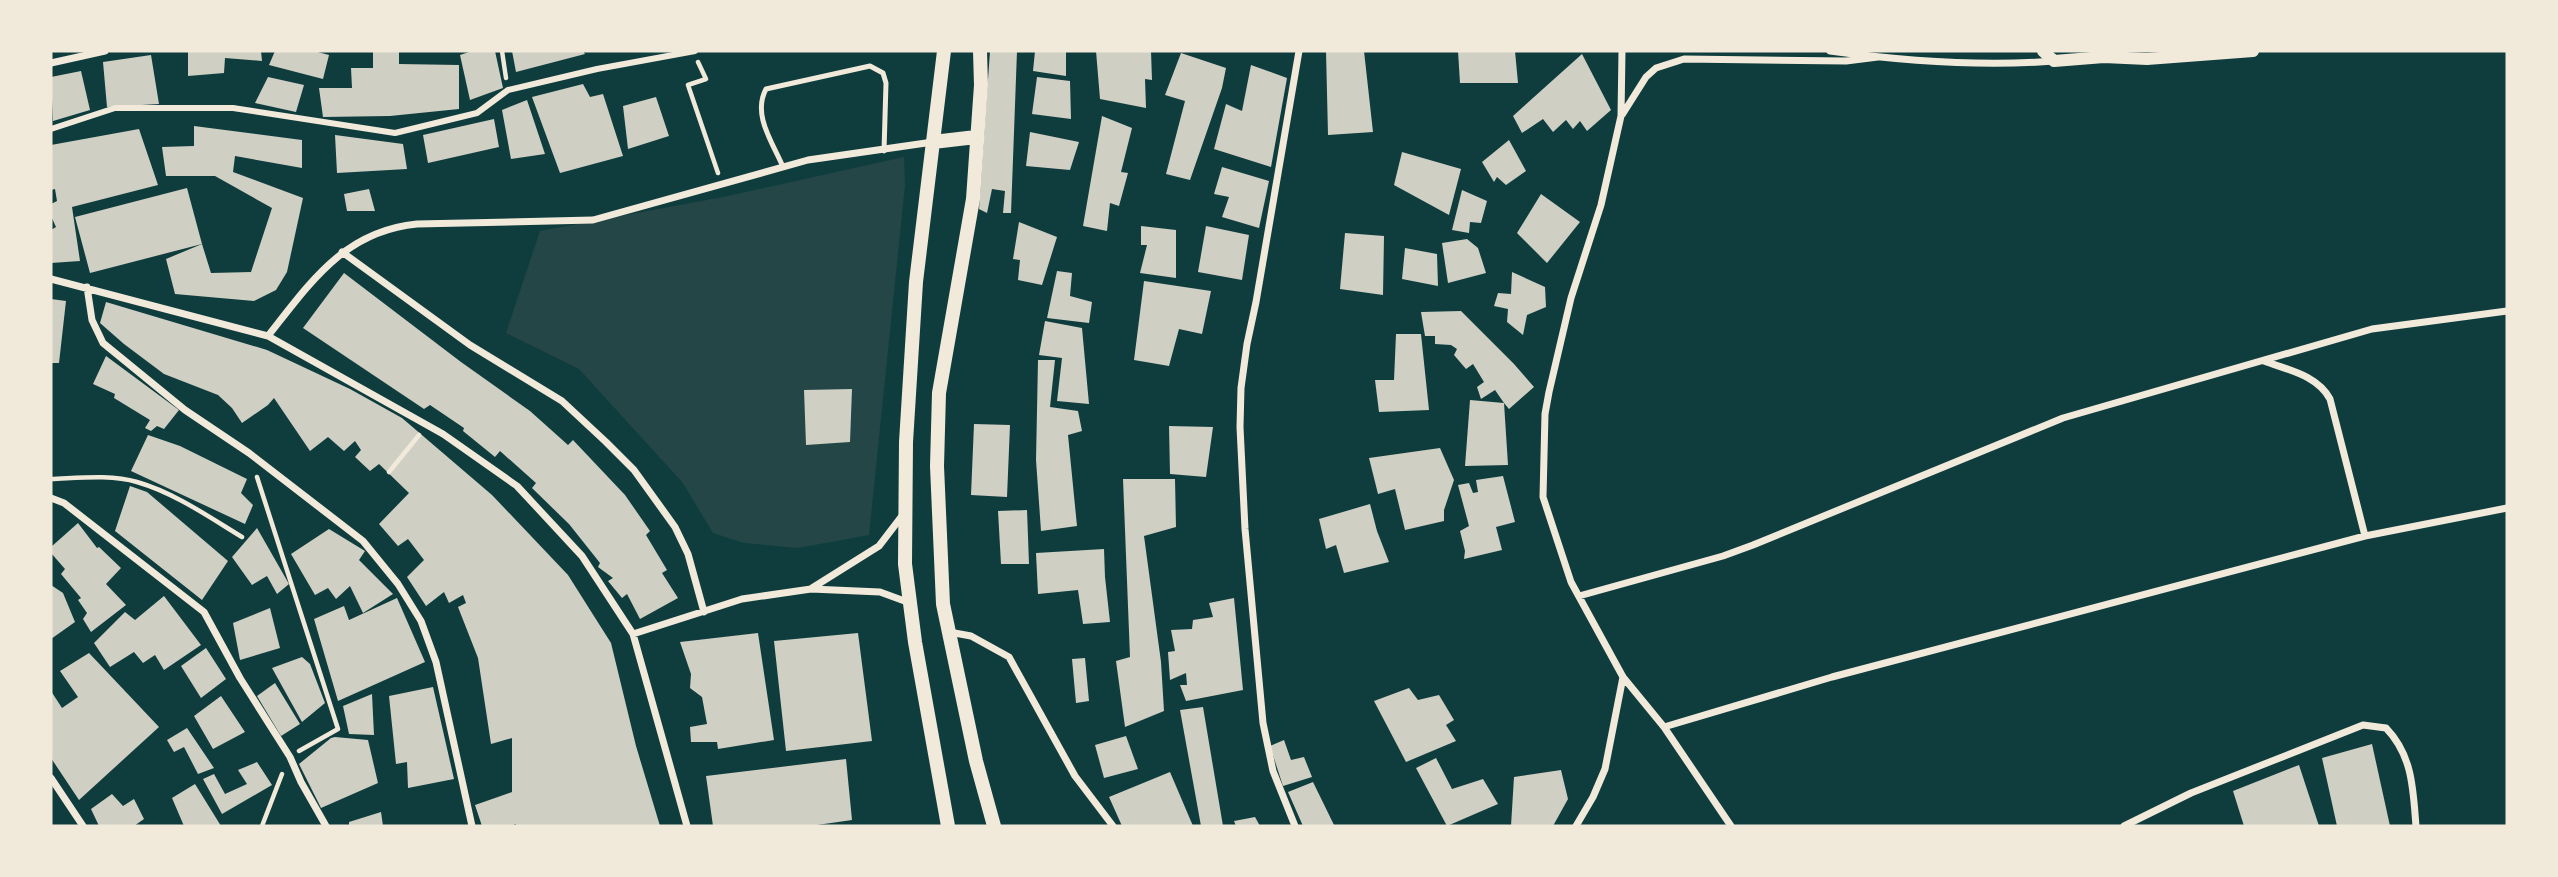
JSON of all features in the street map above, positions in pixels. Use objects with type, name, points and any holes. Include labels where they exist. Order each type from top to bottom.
[{"type":"main road","points":[[944,51],[916,282],[906,443],[905,564],[948,826]]},
{"type":"main road","points":[[980,51],[981,85],[973,199],[939,393],[937,466],[943,604],[976,761],[994,826]]},
{"type":"main road","points":[[933,142],[976,137]]},
{"type":"street","points":[[51,63],[105,51]]},
{"type":"street","points":[[51,129],[115,108],[233,108],[396,133],[477,113],[508,90],[597,69],[693,51]]},
{"type":"street","points":[[1294,826],[1273,771],[1263,723],[1245,529],[1240,426],[1241,388],[1247,344],[1299,51]]},
{"type":"street","points":[[1613,51],[1621,55],[1622,116],[1601,205],[1570,298],[1545,414],[1543,497],[1562,561],[1623,677],[1664,727],[1731,826]]},
{"type":"street","points":[[1830,51],[1995,65],[2104,57],[2156,59],[2253,51]]},
{"type":"street","points":[[2043,51],[2054,61]]},
{"type":"street","points":[[1622,116],[1646,77],[1656,68],[1675,61],[1846,61],[1878,57]]},
{"type":"street","points":[[268,336],[303,293],[342,252],[368,236],[396,226],[593,220],[783,167],[833,156],[884,151],[933,142]]},
{"type":"street","points":[[342,252],[470,345],[562,401],[606,442],[634,470],[675,527],[688,554],[704,612]]},
{"type":"street","points":[[51,279],[268,336],[443,434],[517,486],[582,556],[633,634],[687,826]]},
{"type":"street","points":[[86,287],[92,320],[103,343],[185,410],[249,453],[363,541],[398,584],[421,621],[436,662],[472,826]]},
{"type":"street","points":[[1579,596],[1754,545],[2048,422],[2372,329],[2507,311]]},
{"type":"street","points":[[2263,361],[2309,378],[2324,389],[2330,399],[2365,536]]},
{"type":"street","points":[[51,498],[64,503],[204,612],[240,678],[290,757],[326,826]]},
{"type":"street","points":[[1664,727],[1832,677],[2365,536],[2507,508]]},
{"type":"street","points":[[811,589],[879,546],[906,509]]},
{"type":"street","points":[[633,634],[742,599],[811,589],[880,592],[910,603]]},
{"type":"street","points":[[949,632],[971,636],[1009,656],[1075,776],[1113,826]]},
{"type":"street","points":[[1576,826],[1605,769],[1623,677]]},
{"type":"street","points":[[2124,826],[2191,793],[2363,725],[2386,728],[2403,749],[2412,776],[2416,826]]},
{"type":"street","points":[[51,778],[83,826]]},
{"type":"lane","points":[[783,167],[762,117],[760,106],[766,89],[870,66],[883,73],[886,83],[884,151]]},
{"type":"path","points":[[502,51],[508,90]]},
{"type":"path","points":[[693,51],[706,79],[688,85],[722,184]]},
{"type":"path","points":[[389,472],[420,433]]},
{"type":"path","points":[[249,453],[338,729],[290,757],[262,826]]},
{"type":"path","points":[[51,479],[105,478],[136,481],[183,502],[242,537]]},
{"type":"shaded area","points":[[904,157],[905,185],[869,535],[798,548],[744,543],[713,533],[683,483],[579,369],[506,333],[540,231],[723,197]]},
{"type":"building","points":[[188,51],[261,51],[262,61],[225,58],[224,73],[188,76]]},
{"type":"building","points":[[275,51],[314,51],[329,55],[323,79],[269,65]]},
{"type":"building","points":[[373,51],[399,51],[399,64],[459,65],[459,109],[390,116],[323,117],[319,88],[352,88],[351,68],[373,68]]},
{"type":"building","points":[[472,51],[495,51],[503,88],[470,100],[460,55]]},
{"type":"building","points":[[512,51],[583,51],[585,54],[516,72]]},
{"type":"building","points":[[990,51],[1017,51],[1011,213],[1003,213],[1005,191],[992,189],[987,213],[979,209]]},
{"type":"building","points":[[1035,51],[1066,51],[1066,76],[1033,71]]},
{"type":"building","points":[[1096,51],[1151,51],[1152,80],[1145,79],[1146,108],[1100,99]]},
{"type":"building","points":[[1326,51],[1364,51],[1373,132],[1328,135]]},
{"type":"building","points":[[1458,51],[1515,51],[1518,83],[1460,83]]},
{"type":"building","points":[[1181,53],[1226,68],[1222,88],[1190,180],[1166,174],[1185,101],[1165,95]]},
{"type":"building","points":[[1582,54],[1611,110],[1587,131],[1580,121],[1573,129],[1566,120],[1553,132],[1543,119],[1522,133],[1513,116]]},
{"type":"building","points":[[151,55],[159,104],[107,107],[103,62]]},
{"type":"building","points":[[1251,65],[1287,78],[1271,167],[1214,149],[1226,104],[1242,111]]},
{"type":"building","points":[[81,71],[90,110],[53,121],[51,77]]},
{"type":"building","points":[[268,77],[304,85],[296,112],[255,103]]},
{"type":"building","points":[[1037,77],[1070,81],[1071,119],[1032,114]]},
{"type":"building","points":[[583,84],[590,97],[603,94],[623,156],[560,173],[532,97]]},
{"type":"building","points":[[656,97],[669,136],[628,149],[623,106]]},
{"type":"building","points":[[527,100],[545,154],[511,159],[502,110]]},
{"type":"building","points":[[1102,116],[1132,128],[1121,172],[1128,173],[1119,206],[1110,203],[1107,231],[1083,226]]},
{"type":"building","points":[[494,119],[499,147],[428,163],[423,135]]},
{"type":"building","points":[[194,126],[302,140],[302,168],[235,156],[233,172],[303,198],[287,272],[276,290],[254,301],[175,294],[166,259],[202,244],[211,273],[251,272],[272,208],[215,176],[166,176],[162,147],[194,146]]},
{"type":"building","points":[[139,129],[158,185],[72,207],[80,261],[51,263],[51,230],[56,227],[51,216],[51,204],[57,201],[55,189],[51,190],[51,145]]},
{"type":"building","points":[[1030,132],[1079,142],[1070,170],[1026,166]]},
{"type":"building","points":[[335,135],[403,144],[407,169],[337,173]]},
{"type":"building","points":[[1509,140],[1526,171],[1506,185],[1497,177],[1494,182],[1482,162]]},
{"type":"building","points":[[1402,152],[1461,169],[1449,215],[1394,185]]},
{"type":"building","points":[[1222,167],[1269,181],[1259,228],[1222,217],[1229,197],[1214,194]]},
{"type":"building","points":[[187,188],[202,244],[90,273],[75,217]]},
{"type":"building","points":[[369,189],[375,211],[347,211],[344,194]]},
{"type":"building","points":[[1462,190],[1487,201],[1481,223],[1470,222],[1469,233],[1452,230]]},
{"type":"building","points":[[1541,194],[1580,222],[1547,263],[1517,233]]},
{"type":"building","points":[[1019,222],[1057,237],[1042,285],[1018,280],[1020,260],[1013,259]]},
{"type":"building","points":[[1141,226],[1176,230],[1176,278],[1140,273],[1147,245],[1141,245]]},
{"type":"building","points":[[1206,226],[1249,235],[1242,280],[1198,272]]},
{"type":"building","points":[[1345,233],[1384,236],[1383,295],[1340,289]]},
{"type":"building","points":[[1467,239],[1478,248],[1486,273],[1448,283],[1442,243]]},
{"type":"building","points":[[1405,248],[1437,254],[1438,286],[1402,279]]},
{"type":"building","points":[[1057,271],[1072,273],[1070,296],[1092,302],[1089,323],[1047,318]]},
{"type":"building","points":[[1512,272],[1545,287],[1546,307],[1527,315],[1523,335],[1507,322],[1508,309],[1494,306],[1498,293],[1511,294]]},
{"type":"building","points":[[344,273],[530,411],[568,445],[573,440],[625,495],[650,531],[646,535],[667,570],[662,573],[678,598],[640,619],[627,594],[622,598],[608,581],[613,578],[598,567],[600,563],[569,524],[532,488],[536,483],[500,451],[495,457],[463,431],[464,428],[430,405],[424,409],[303,328]]},
{"type":"building","points":[[1144,281],[1211,291],[1202,334],[1179,329],[1169,366],[1134,360]]},
{"type":"building","points":[[51,299],[66,301],[59,363],[51,363]]},
{"type":"building","points":[[106,302],[267,350],[350,389],[402,418],[492,495],[568,575],[611,643],[636,746],[660,826],[482,826],[475,805],[512,792],[512,738],[491,744],[478,658],[458,607],[466,603],[463,595],[449,603],[444,592],[426,606],[407,577],[424,560],[408,539],[398,546],[379,524],[409,493],[379,464],[370,471],[355,457],[361,450],[355,441],[344,451],[328,437],[310,451],[274,398],[242,423],[232,408],[218,395],[164,374],[100,323]]},
{"type":"building","points":[[1461,311],[1534,387],[1509,409],[1495,390],[1481,399],[1477,387],[1484,382],[1473,364],[1466,369],[1454,355],[1457,349],[1451,345],[1435,344],[1435,336],[1425,336],[1421,312]]},
{"type":"building","points":[[1045,321],[1082,328],[1089,404],[1057,401],[1062,358],[1039,355]]},
{"type":"building","points":[[1396,334],[1421,334],[1429,410],[1379,412],[1375,380],[1394,380]]},
{"type":"building","points":[[106,356],[179,410],[164,429],[157,426],[151,431],[145,428],[150,420],[114,398],[115,394],[93,384]]},
{"type":"building","points":[[1038,360],[1055,360],[1050,407],[1078,411],[1082,431],[1068,435],[1077,526],[1041,531],[1036,460]]},
{"type":"building","points":[[852,389],[850,442],[806,445],[804,390]]},
{"type":"building","points":[[1470,400],[1504,403],[1508,465],[1465,466]]},
{"type":"building","points":[[974,424],[1010,425],[1007,497],[971,495]]},
{"type":"building","points":[[1169,426],[1213,427],[1206,477],[1170,474]]},
{"type":"building","points":[[148,435],[180,446],[247,479],[241,493],[253,505],[245,524],[131,471]]},
{"type":"building","points":[[1440,448],[1454,480],[1444,510],[1444,521],[1405,530],[1395,489],[1378,494],[1369,458]]},
{"type":"building","points":[[1503,476],[1515,522],[1496,527],[1502,550],[1464,559],[1465,551],[1460,531],[1469,526],[1458,485],[1469,483],[1473,493],[1478,492],[1476,480]]},
{"type":"building","points":[[1123,479],[1175,479],[1176,527],[1144,536],[1161,662],[1164,711],[1125,727],[1116,661],[1130,657]]},
{"type":"building","points":[[130,486],[147,492],[228,561],[202,600],[115,531]]},
{"type":"building","points":[[1370,504],[1389,562],[1344,573],[1336,545],[1326,549],[1319,519]]},
{"type":"building","points":[[1027,510],[1029,564],[1001,564],[998,511]]},
{"type":"building","points":[[78,523],[97,548],[121,568],[106,584],[126,605],[91,632],[83,619],[87,613],[78,600],[81,598],[61,574],[65,569],[51,553],[51,547]]},
{"type":"building","points":[[257,528],[289,584],[277,594],[267,576],[252,585],[232,557]]},
{"type":"building","points":[[329,529],[365,551],[359,560],[393,594],[363,613],[350,586],[336,599],[328,588],[315,595],[291,554]]},
{"type":"building","points":[[1104,549],[1110,622],[1083,624],[1078,590],[1038,594],[1036,553]]},
{"type":"building","points":[[51,585],[63,593],[75,622],[51,639]]},
{"type":"building","points":[[164,596],[201,645],[164,670],[155,655],[143,663],[134,652],[110,667],[94,643],[125,612],[135,620]]},
{"type":"building","points":[[397,598],[425,662],[338,701],[314,619],[344,606],[349,620]]},
{"type":"building","points":[[1234,598],[1243,690],[1186,701],[1180,685],[1187,685],[1186,673],[1170,680],[1168,652],[1175,651],[1171,630],[1192,629],[1193,620],[1213,617],[1209,603]]},
{"type":"building","points":[[270,608],[280,648],[240,660],[233,623]]},
{"type":"building","points":[[758,633],[774,740],[718,749],[717,742],[691,742],[690,727],[707,724],[702,697],[690,688],[691,674],[680,642]]},
{"type":"building","points":[[858,633],[872,741],[786,751],[774,641]]},
{"type":"building","points":[[206,648],[226,679],[201,698],[181,666]]},
{"type":"building","points":[[89,653],[159,727],[79,800],[51,758],[51,691],[62,708],[78,697],[60,671]]},
{"type":"building","points":[[302,657],[310,664],[325,703],[302,722],[272,668]]},
{"type":"building","points":[[1085,658],[1089,701],[1076,703],[1072,659]]},
{"type":"building","points":[[275,683],[300,724],[281,736],[257,696]]},
{"type":"building","points":[[433,687],[454,779],[408,788],[407,762],[396,764],[389,696]]},
{"type":"building","points":[[1409,688],[1418,700],[1439,695],[1454,720],[1446,725],[1456,741],[1406,762],[1374,701]]},
{"type":"building","points":[[372,694],[374,735],[349,734],[343,706]]},
{"type":"building","points":[[221,696],[245,732],[213,749],[194,716]]},
{"type":"building","points":[[1203,707],[1223,826],[1201,826],[1180,710]]},
{"type":"building","points":[[187,728],[214,768],[198,774],[184,747],[174,752],[167,740]]},
{"type":"building","points":[[1126,736],[1138,769],[1104,778],[1095,745]]},
{"type":"building","points":[[335,737],[368,740],[378,783],[321,808],[299,764]]},
{"type":"building","points":[[1284,740],[1291,760],[1304,757],[1312,777],[1283,786],[1270,746]]},
{"type":"building","points":[[2372,744],[2390,826],[2337,826],[2322,758]]},
{"type":"building","points":[[1436,758],[1452,789],[1483,779],[1498,804],[1447,826],[1416,768]]},
{"type":"building","points":[[846,759],[852,820],[810,826],[713,826],[706,776]]},
{"type":"building","points":[[257,762],[272,785],[222,814],[203,779],[214,774],[225,794],[247,784],[238,770]]},
{"type":"building","points":[[2299,765],[2319,826],[2244,826],[2233,791]]},
{"type":"building","points":[[1561,770],[1568,799],[1553,826],[1511,826],[1514,777]]},
{"type":"building","points":[[1170,772],[1193,826],[1122,826],[1109,797]]},
{"type":"building","points":[[1313,782],[1334,825],[1303,826],[1288,792]]},
{"type":"building","points":[[195,784],[221,826],[184,826],[172,798]]},
{"type":"building","points":[[112,794],[123,806],[134,799],[144,819],[134,826],[99,826],[91,809]]},
{"type":"building","points":[[381,812],[383,826],[349,826],[349,822]]},
{"type":"building","points":[[1255,817],[1260,826],[1236,826],[1234,821]]}]
